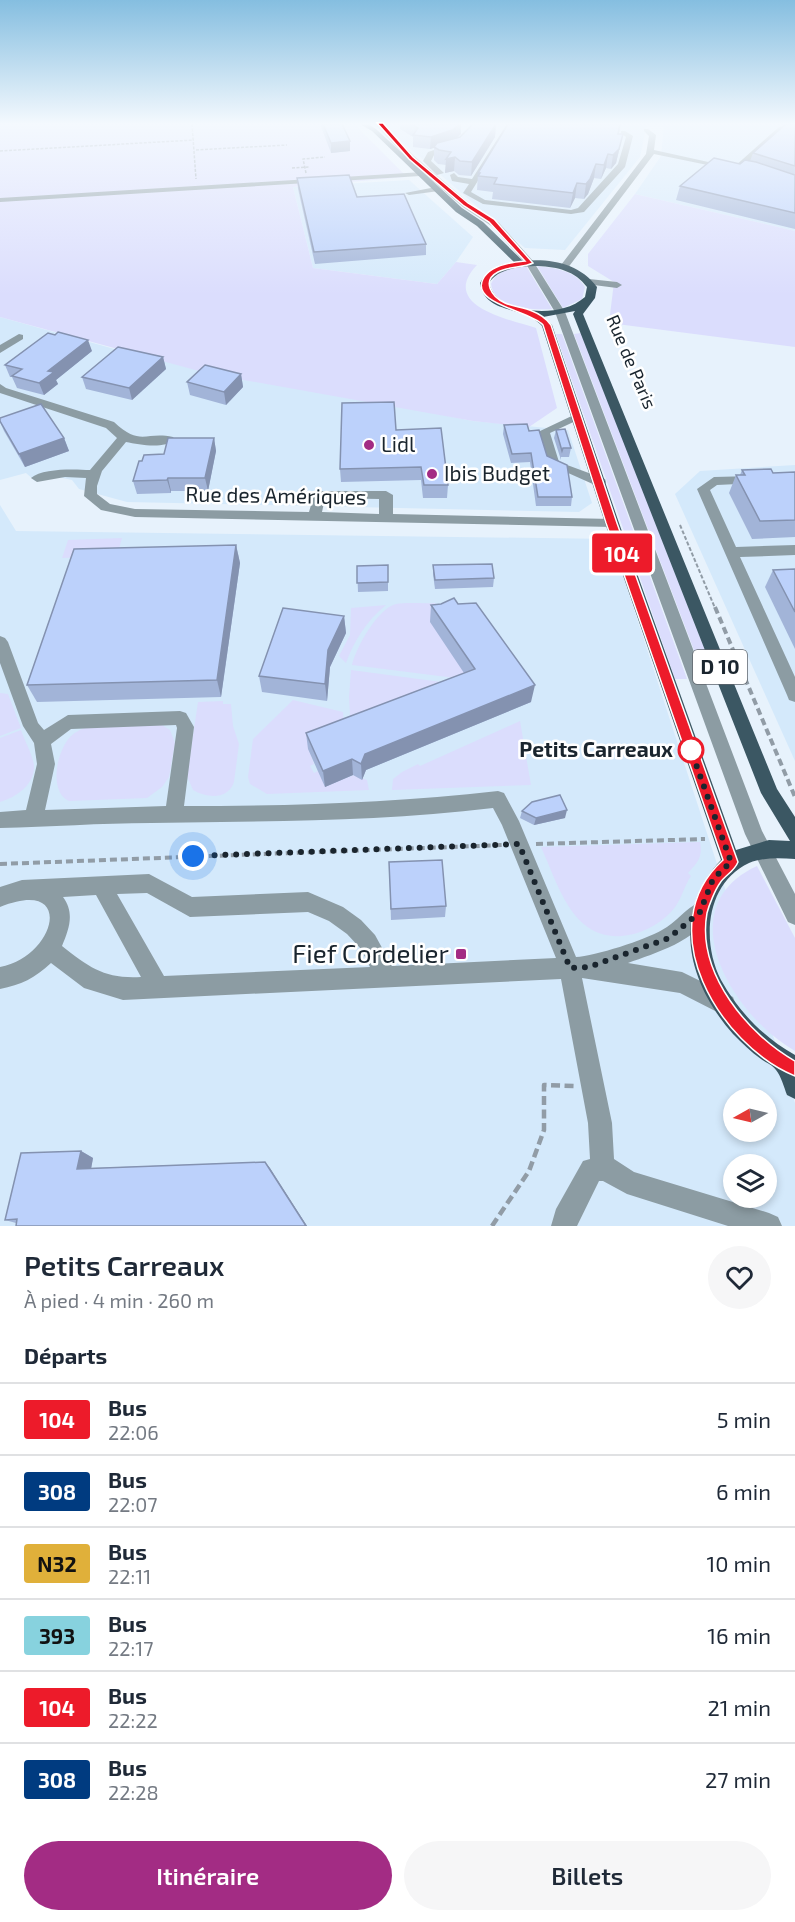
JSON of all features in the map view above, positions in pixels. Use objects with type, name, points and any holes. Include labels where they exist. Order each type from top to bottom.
[{"type":"main road","points":[[420,181],[480,224],[525,263]]},
{"type":"main road","points":[[426,181],[493,247],[505,266]]},
{"type":"main road","points":[[525,263],[564,267],[579,273],[589,282],[593,292],[584,304],[560,312],[530,312],[501,304],[486,291],[484,284],[488,277],[505,266],[525,263]]},
{"type":"main road","name":"Rue de Paris","points":[[584,304],[578,314],[770,793],[795,834]]},
{"type":"main road","name":"D 10","points":[[530,312],[541,318],[547,325],[612,523],[731,862]]},
{"type":"main road","points":[[795,850],[761,850],[748,853],[731,862],[713,879],[700,912],[698,938],[707,972],[725,1005],[747,1034],[790,1065],[795,1087]]},
{"type":"street","points":[[0,200],[260,181]]},
{"type":"street","points":[[439,181],[466,205],[491,220],[560,312],[761,850],[795,915]]},
{"type":"street","points":[[452,181],[473,198],[483,202],[571,212],[581,210],[607,181]]},
{"type":"street","points":[[467,193],[474,182],[469,181]]},
{"type":"street","points":[[564,267],[628,181]]},
{"type":"street","points":[[409,193],[432,189]]},
{"type":"street","points":[[589,282],[617,285],[593,292]]},
{"type":"street","points":[[0,350],[19,337]]},
{"type":"street","points":[[0,387],[1,390],[110,425],[123,437],[141,442],[169,440]]},
{"type":"street","points":[[578,416],[544,432],[554,464],[600,482]]},
{"type":"street","points":[[37,478],[65,473],[93,474],[116,450],[123,437]]},
{"type":"street","name":"Rue des Amériques","points":[[93,474],[89,483],[92,496],[106,507],[135,513],[612,523]]},
{"type":"street","points":[[772,479],[714,481],[703,489],[795,695]]},
{"type":"street","points":[[314,517],[321,494],[386,495],[386,518]]},
{"type":"street","points":[[730,552],[795,550]]},
{"type":"street","points":[[0,642],[31,726],[42,741],[46,764],[34,818]]},
{"type":"street","points":[[42,741],[68,722],[180,718],[186,727],[174,814]]},
{"type":"street","points":[[0,820],[174,814],[239,816],[423,808],[498,799],[580,968],[592,1086],[600,1123],[602,1167]]},
{"type":"street","points":[[0,897],[18,890],[149,883],[190,907],[308,902],[336,914],[354,927],[368,942],[386,976]]},
{"type":"street","points":[[101,885],[159,988]]},
{"type":"street","points":[[0,978],[24,973],[51,950],[58,936],[61,922],[59,909],[53,899],[44,892],[32,889]]},
{"type":"street","points":[[580,968],[669,938],[700,912]]},
{"type":"street","points":[[51,950],[82,976],[104,987],[159,988],[580,968],[682,983],[725,1005]]},
{"type":"street","points":[[564,1226],[565,1218],[592,1170],[602,1167],[611,1168],[627,1182],[769,1226]]},
{"type":"path","points":[[677,518],[795,797]]},
{"type":"path","points":[[0,864],[705,839]]},
{"type":"path","points":[[492,1226],[529,1171],[544,1130],[544,1085],[592,1086]]},
{"type":"shaded area","points":[[0,181],[359,181],[293,187],[313,268],[437,284],[456,262],[477,265],[467,279],[466,290],[471,300],[495,315],[536,328],[557,408],[529,427],[473,421],[210,374],[0,317]]},
{"type":"shaded area","points":[[410,181],[473,237],[437,284],[313,268],[293,187]]},
{"type":"shaded area","points":[[448,181],[620,181],[565,250],[525,248]]},
{"type":"shaded area","points":[[644,181],[795,181],[795,231],[635,194]]},
{"type":"shaded area","points":[[635,194],[795,231],[795,347],[609,323],[614,282],[588,266],[588,254]]},
{"type":"shaded area","points":[[526,266],[552,309],[516,306],[499,299],[494,292],[491,284],[497,276],[510,269]]},
{"type":"shaded area","points":[[537,266],[564,271],[576,277],[585,287],[582,299],[563,308]]},
{"type":"shaded area","points":[[0,317],[118,350],[473,421],[568,430],[592,503],[579,512],[127,502],[79,489],[72,480],[58,477],[35,481],[26,473],[0,480]]},
{"type":"shaded area","points":[[581,333],[716,678],[705,679],[574,334]]},
{"type":"shaded area","points":[[556,334],[562,334],[687,679],[675,679]]},
{"type":"shaded area","points":[[795,465],[795,761],[675,494],[700,471]]},
{"type":"shaded area","points":[[0,505],[16,531],[611,539],[795,1103],[795,1226],[0,1226]]},
{"type":"shaded area","points":[[122,538],[117,556],[62,558],[68,540]]},
{"type":"shaded area","points":[[401,603],[435,603],[471,680],[352,665],[368,630],[389,607]]},
{"type":"shaded area","points":[[386,605],[362,631],[346,663],[339,656],[350,635],[351,608]]},
{"type":"shaded area","points":[[351,670],[471,686],[351,733],[349,697]]},
{"type":"shaded area","points":[[0,693],[8,694],[21,728],[0,736]]},
{"type":"shaded area","points":[[293,700],[343,712],[345,735],[309,750],[314,764],[310,766],[314,773],[318,771],[325,786],[354,775],[367,780],[369,790],[267,794],[250,784],[248,777],[253,739]]},
{"type":"shaded area","points":[[223,701],[223,704],[231,704],[233,726],[239,744],[234,782],[231,788],[222,795],[204,795],[193,790],[187,776],[198,702]]},
{"type":"shaded area","points":[[520,721],[531,785],[392,790],[393,779],[402,772]]},
{"type":"shaded area","points":[[162,725],[170,730],[175,743],[169,777],[162,787],[147,798],[69,801],[62,796],[58,789],[58,761],[65,743],[75,733],[91,726]]},
{"type":"shaded area","points":[[21,730],[32,757],[33,773],[23,790],[0,802],[0,738]]},
{"type":"shaded area","points":[[700,842],[699,859],[688,873],[691,876],[671,912],[648,928],[622,936],[605,935],[591,929],[579,919],[561,892],[541,847]]},
{"type":"shaded area","points":[[757,866],[795,938],[795,1051],[772,1035],[751,1014],[732,989],[719,961],[713,934],[716,908],[730,885]]},
{"type":"building","points":[[298,181],[351,181],[357,197],[404,194],[426,244],[314,252]]},
{"type":"building","points":[[495,181],[588,181],[586,184],[577,183],[573,193],[494,184]]},
{"type":"building","points":[[686,181],[795,181],[795,213],[680,186]]},
{"type":"building","points":[[58,332],[88,340],[48,371],[54,372],[39,383],[12,376],[22,369],[5,365],[48,333],[55,335]]},
{"type":"building","points":[[118,347],[163,357],[129,388],[82,377]]},
{"type":"building","points":[[205,365],[241,374],[224,392],[187,382]]},
{"type":"building","points":[[394,402],[396,430],[441,428],[448,485],[424,485],[421,467],[340,469],[342,403]]},
{"type":"building","points":[[41,404],[64,438],[19,454],[0,418]]},
{"type":"building","points":[[527,424],[529,431],[539,430],[547,456],[567,465],[572,497],[538,497],[531,453],[512,454],[504,425]]},
{"type":"building","points":[[565,429],[571,448],[563,448],[562,451],[556,430]]},
{"type":"building","points":[[168,438],[214,438],[205,478],[133,481],[139,461],[142,461],[144,455],[164,454]]},
{"type":"building","points":[[771,469],[773,473],[795,472],[795,520],[760,521],[736,475],[745,475],[742,470]]},
{"type":"building","points":[[236,545],[217,680],[27,685],[74,549]]},
{"type":"building","points":[[492,564],[494,578],[435,580],[433,565]]},
{"type":"building","points":[[388,565],[388,582],[357,583],[357,566]]},
{"type":"building","points":[[795,569],[795,612],[773,570]]},
{"type":"building","points":[[454,598],[458,604],[476,603],[535,685],[365,754],[361,764],[352,759],[323,771],[306,733],[475,669],[431,605],[441,604]]},
{"type":"building","points":[[283,608],[344,616],[328,650],[325,684],[259,676]]},
{"type":"building","points":[[560,795],[567,810],[536,818],[522,811],[532,802]]},
{"type":"building","points":[[442,860],[446,906],[391,909],[389,862]]},
{"type":"building","points":[[81,1151],[77,1169],[265,1162],[306,1226],[16,1226],[17,1219],[5,1220],[21,1153]]},
{"type":"bus line","name":"104","points":[[438,181],[466,205],[491,220],[530,263],[512,264],[495,271],[484,284],[486,291],[501,304],[530,312],[541,318],[547,325],[612,523],[731,862],[713,879],[700,912],[698,938],[707,972],[725,1005],[747,1034],[784,1062],[795,1067]]},
{"type":"place","name":"Lidl","points":[[369,445]]},
{"type":"place","name":"Ibis Budget","points":[[432,474]]},
{"type":"place","name":"Petits Carreaux","points":[[691,750]]},
{"type":"place","name":"Fief Cordelier","points":[[461,954]]},
{"type":"route","points":[[193,856],[519,844],[570,968],[589,967],[669,938],[700,912],[713,879],[731,862],[688,742],[691,750]]}]
